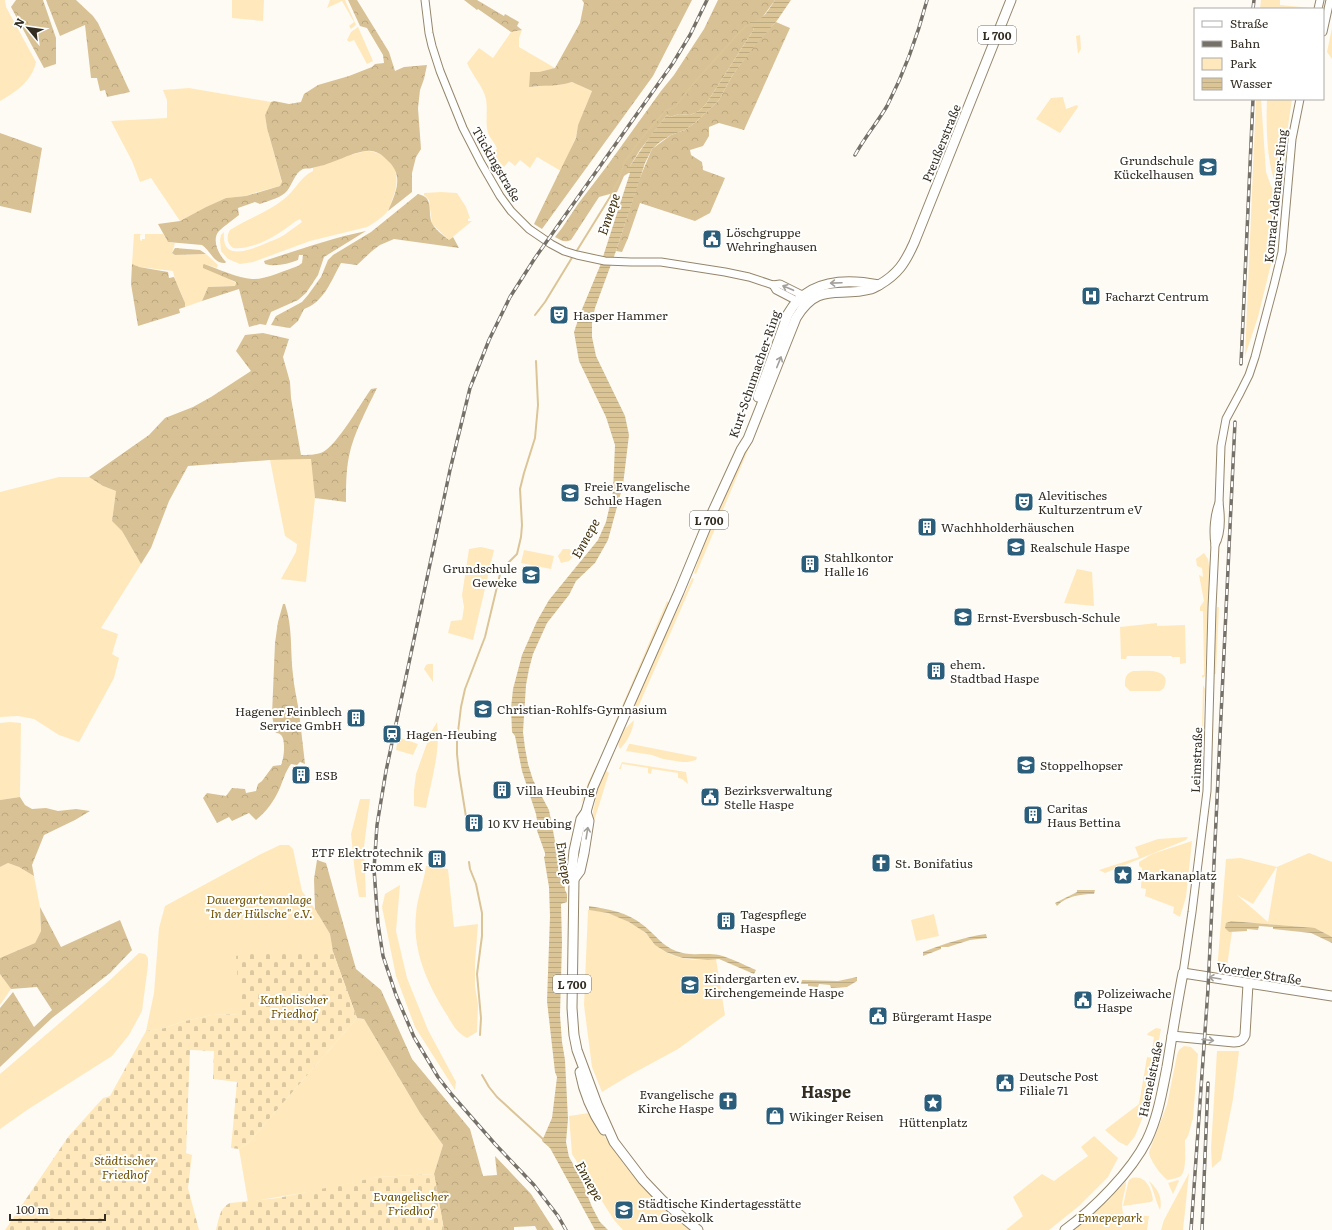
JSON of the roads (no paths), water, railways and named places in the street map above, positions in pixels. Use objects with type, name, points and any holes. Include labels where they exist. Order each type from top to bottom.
[{"type":"main road","name":"Preußerstraße","points":[[879,285],[900,269],[910,252],[1012,0]]},
{"type":"main road","name":"Kurt-Schumacher-Ring","points":[[741,450],[742,440],[788,314],[814,287],[829,283],[860,282],[879,285]]},
{"type":"main road","name":"Kurt-Schumacher-Ring","points":[[741,450],[748,439],[787,342],[801,300]]},
{"type":"main road","name":"L 700","points":[[698,1230],[663,1201],[643,1180],[595,1117],[589,1103],[581,1075],[574,1035],[572,1008],[574,879],[580,871],[589,821],[586,812],[593,787],[679,592],[708,522],[741,450]]},
{"type":"main road","name":"Voerder Straße","points":[[1183,973],[1332,996]]},
{"type":"main road","name":"Haenelstraße","points":[[1066,1230],[1080,1219],[1108,1191],[1132,1163],[1145,1142],[1156,1115],[1183,973]]},
{"type":"main road","points":[[1172,1036],[1239,1042],[1245,1035],[1248,984]]},
{"type":"street","name":"Tückingstraße","points":[[425,0],[429,33],[440,71],[463,128],[480,163],[511,211],[526,227],[547,242],[569,253],[620,262],[661,262],[749,277],[773,285],[780,284],[801,300]]},
{"type":"street","points":[[1324,27],[1330,0]]},
{"type":"street","name":"Konrad-Adenauer-Ring","points":[[1215,545],[1216,510],[1219,503],[1221,446],[1226,419],[1251,369],[1264,326],[1282,252],[1292,139],[1300,100]]},
{"type":"street","name":"Leimstraße","points":[[1183,973],[1207,791],[1215,545]]},
{"type":"water","points":[[775,0],[791,0],[776,22],[756,44],[732,76],[719,100],[696,122],[685,130],[671,135],[660,142],[652,149],[645,163],[616,251],[595,308],[592,323],[592,337],[596,356],[625,416],[629,435],[623,485],[608,540],[595,563],[576,581],[569,595],[547,623],[533,654],[526,685],[523,732],[528,764],[533,780],[549,810],[555,841],[563,864],[565,890],[567,894],[567,902],[561,904],[562,943],[560,1015],[565,1060],[568,1119],[566,1142],[569,1157],[580,1176],[592,1207],[600,1222],[608,1230],[595,1230],[550,1148],[542,1141],[552,1118],[557,1077],[555,1072],[547,1001],[550,916],[549,887],[544,857],[545,853],[535,825],[537,820],[536,814],[522,771],[515,736],[512,732],[511,708],[513,689],[522,655],[537,621],[549,600],[598,540],[606,522],[613,491],[615,445],[606,417],[579,361],[574,332],[600,266],[630,173],[626,171],[627,167],[630,166],[651,135],[667,115],[670,117],[679,114],[690,115],[699,111],[706,104],[754,29],[750,26],[750,22],[762,17]]},
{"type":"water","points":[[1077,890],[1095,890],[1094,894],[1074,896],[1057,906],[1055,903],[1077,892]]},
{"type":"water","points":[[589,906],[610,910],[630,917],[647,928],[671,949],[681,953],[719,955],[756,970],[754,974],[719,959],[708,960],[676,956],[655,945],[646,933],[629,922],[608,913],[589,910]]},
{"type":"water","points":[[1231,921],[1315,928],[1332,937],[1332,943],[1311,933],[1273,929],[1273,927],[1259,926],[1258,930],[1247,929],[1247,931],[1229,932],[1225,928],[1226,923]]},
{"type":"water","points":[[986,934],[987,938],[970,940],[948,947],[941,947],[941,949],[923,956],[923,952],[939,946]]},
{"type":"water","points":[[857,977],[857,981],[847,987],[831,988],[830,985],[819,984],[818,987],[808,986],[808,984],[801,984],[802,980],[838,981]]},
{"type":"waterway","points":[[576,252],[610,197],[619,179],[624,163],[641,139],[665,111],[675,107],[693,84],[736,36],[746,26],[751,25]]},
{"type":"waterway","points":[[535,315],[545,302],[573,256]]},
{"type":"waterway","points":[[467,823],[457,754],[461,707],[465,689],[485,637],[501,570],[517,554],[521,537],[522,525],[520,489],[535,438],[538,405],[536,361]]},
{"type":"waterway","name":"Ennepe","points":[[469,862],[476,884],[482,913],[482,936],[477,974],[481,1018],[480,1035]]},
{"type":"waterway","name":"Ennepe","points":[[482,1075],[497,1097],[544,1140]]},
{"type":"railway","points":[[566,1230],[558,1216],[534,1185],[495,1144],[452,1095],[438,1077],[414,1037],[396,995],[383,956],[378,924],[374,869],[377,825],[386,771],[450,470],[470,388],[489,340],[510,297],[535,258],[673,63],[690,35],[707,0]]},
{"type":"railway","points":[[855,155],[887,106],[893,94],[910,54],[927,0]]},
{"type":"railway","points":[[1253,8],[1254,0]]},
{"type":"railway","points":[[1241,364],[1253,100]]},
{"type":"railway","points":[[1191,1230],[1208,989],[1235,422]]},
{"type":"railway","points":[[1202,1230],[1208,1083]]},
{"type":"place","name":"Grundschule Kückelhausen","points":[[1208,167]]},
{"type":"place","name":"Löschgruppe Wehringhausen","points":[[712,239]]},
{"type":"place","name":"Facharzt Centrum","points":[[1091,296]]},
{"type":"place","name":"Hasper Hammer","points":[[559,315]]},
{"type":"place","name":"Freie Evangelische Schule Hagen","points":[[570,493]]},
{"type":"place","name":"Alevitisches Kulturzentrum eV","points":[[1024,502]]},
{"type":"place","name":"Wachhholderhäuschen","points":[[927,527]]},
{"type":"place","name":"Realschule Haspe","points":[[1016,547]]},
{"type":"place","name":"Stahlkontor Halle 16","points":[[810,564]]},
{"type":"place","name":"Grundschule Geweke","points":[[531,575]]},
{"type":"place","name":"Ernst-Eversbusch-Schule","points":[[963,617]]},
{"type":"place","name":"ehem. Stadtbad Haspe","points":[[936,671]]},
{"type":"place","name":"Christian-Rohlfs-Gymnasium","points":[[483,709]]},
{"type":"place","name":"Hagener Feinblech Service GmbH","points":[[356,718]]},
{"type":"place","name":"Hagen-Heubing","points":[[392,734]]},
{"type":"place","name":"Stoppelhopser","points":[[1026,765]]},
{"type":"place","name":"ESB","points":[[301,775]]},
{"type":"place","name":"Villa Heubing","points":[[502,790]]},
{"type":"place","name":"Bezirksverwaltung Stelle Haspe","points":[[710,797]]},
{"type":"place","name":"Caritas Haus Bettina","points":[[1033,815]]},
{"type":"place","name":"10 KV Heubing","points":[[474,823]]},
{"type":"place","name":"ETF Elektrotechnik Fromm eK","points":[[437,859]]},
{"type":"place","name":"St. Bonifatius","points":[[881,863]]},
{"type":"place","name":"Markanaplatz","points":[[1123,875]]},
{"type":"place","name":"Tagespflege Haspe","points":[[726,921]]},
{"type":"place","name":"Kindergarten ev. Kirchengemeinde Haspe","points":[[690,985]]},
{"type":"place","name":"Polizeiwache Haspe","points":[[1083,1000]]},
{"type":"place","name":"Bürgeramt Haspe","points":[[878,1016]]},
{"type":"place","name":"Deutsche Post Filiale 71","points":[[1005,1083]]},
{"type":"place","name":"Evangelische Kirche Haspe","points":[[728,1101]]},
{"type":"place","name":"Hüttenplatz","points":[[933,1103]]},
{"type":"place","name":"Wikinger Reisen","points":[[775,1116]]},
{"type":"place","name":"Städtische Kindertagesstätte Am Gosekolk","points":[[624,1210]]},
{"type":"district","name":"Haspe","points":[[826,1091]]},
{"type":"park label","name":"Dauergartenanlage \"In der Hülsche\" e.V.","points":[[259,906]]},
{"type":"park label","name":"Katholischer Friedhof","points":[[294,1006]]},
{"type":"park label","name":"Städtischer Friedhof","points":[[125,1167]]},
{"type":"park label","name":"Evangelischer Friedhof","points":[[411,1203]]},
{"type":"park label","name":"Ennepepark","points":[[1110,1217]]}]
